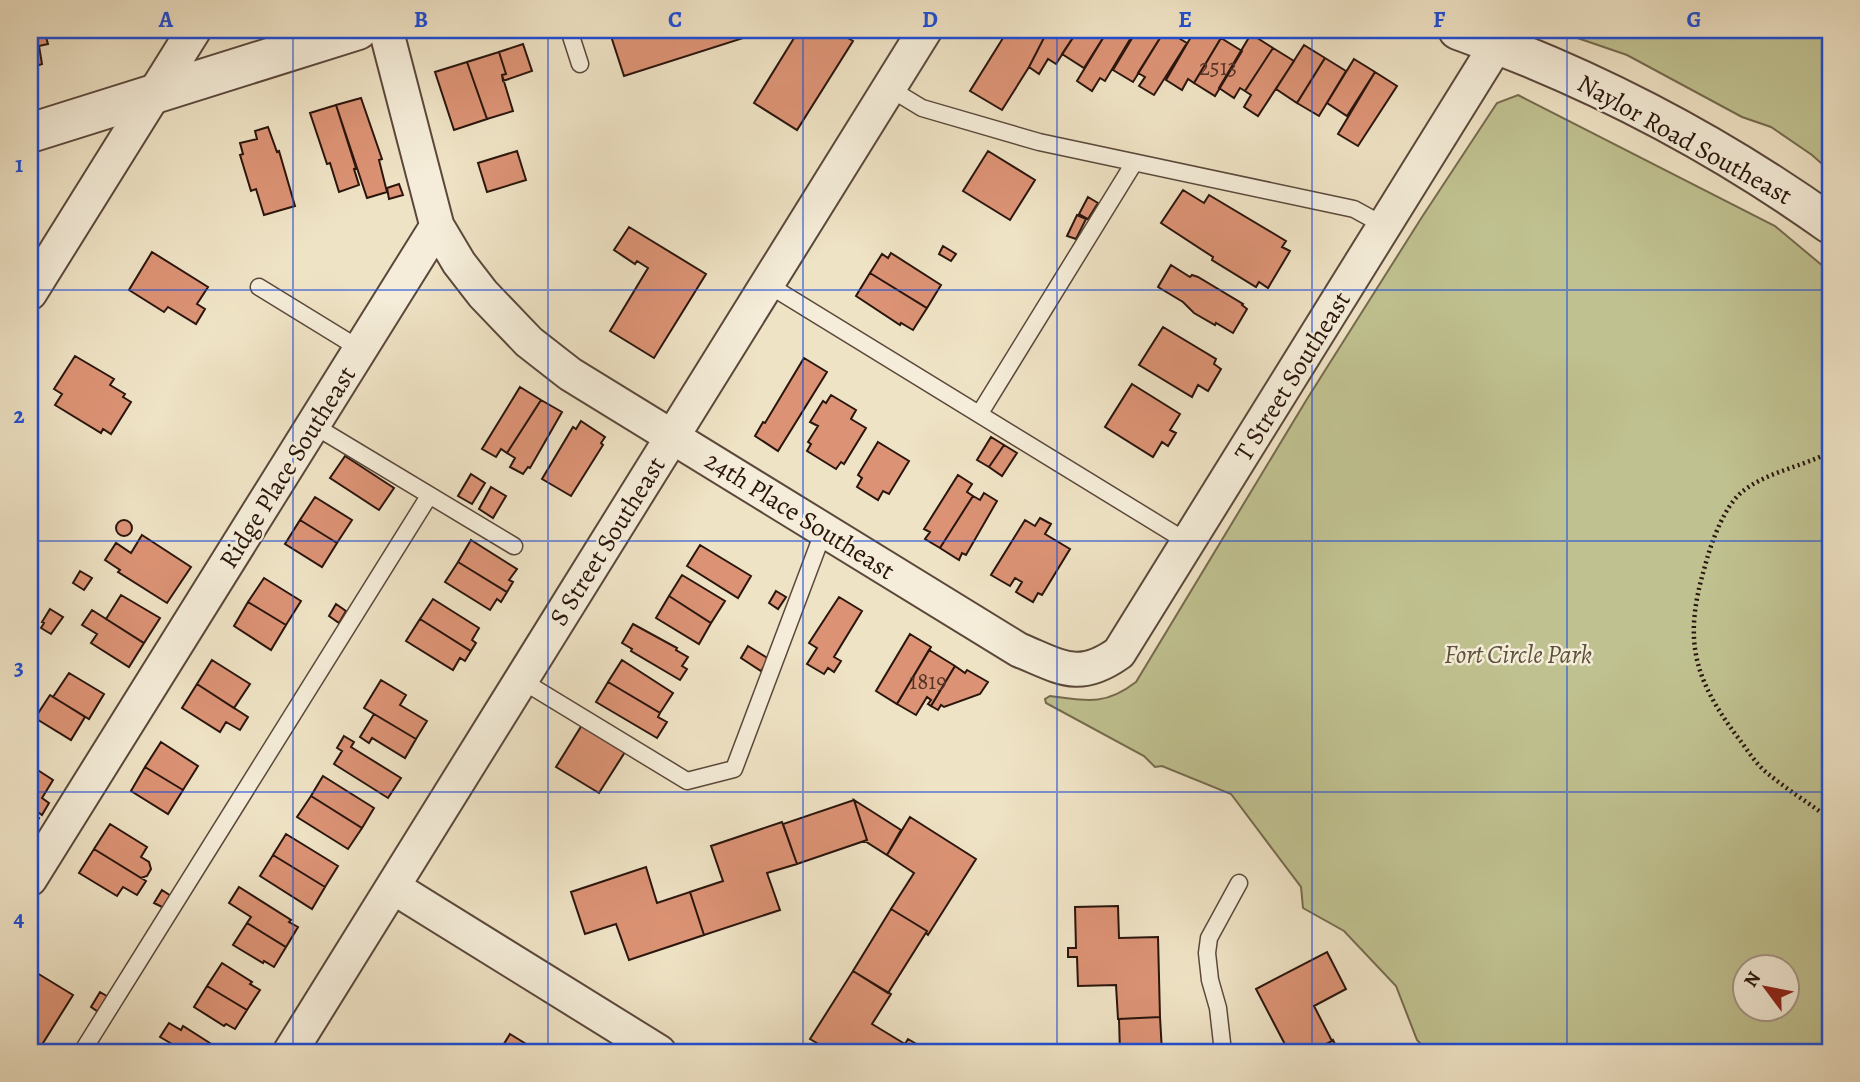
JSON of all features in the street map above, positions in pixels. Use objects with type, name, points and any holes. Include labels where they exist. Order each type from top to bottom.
[{"type":"street","points":[[30,293],[194,30]]},
{"type":"street","points":[[30,133],[358,30]]},
{"type":"street","points":[[386,30],[437,226]]},
{"type":"street","name":"S Street Southeast","points":[[290,1052],[925,30]]},
{"type":"street","name":"Naylor Road Southeast","points":[[1458,30],[1588,83],[1646,111],[1754,173],[1830,224]]},
{"type":"street","name":"T Street Southeast","points":[[1060,667],[1078,671],[1095,668],[1119,653],[1497,44]]},
{"type":"street","name":"Ridge Place Southeast","points":[[30,880],[437,226]]},
{"type":"street","name":"24th Place Southeast","points":[[437,226],[458,263],[483,294],[529,342],[569,373],[1019,650],[1060,667]]},
{"type":"street","points":[[393,887],[660,1052]]},
{"type":"lane","points":[[569,30],[580,64]]},
{"type":"lane","points":[[889,88],[922,108],[1039,142],[1354,209],[1385,226]]},
{"type":"lane","points":[[980,413],[1134,163]]},
{"type":"lane","points":[[767,284],[1189,543]]},
{"type":"lane","points":[[259,287],[360,349]]},
{"type":"lane","points":[[313,425],[514,546]]},
{"type":"lane","points":[[82,1052],[429,496]]},
{"type":"lane","points":[[521,680],[687,780],[734,769],[824,530]]},
{"type":"lane","points":[[1223,1052],[1207,953],[1209,938],[1239,883]]},
{"type":"path","points":[[1830,452],[1812,462],[1773,474],[1741,492],[1714,532],[1697,592],[1692,625],[1699,673],[1728,724],[1763,770],[1830,819]]},
{"type":"green space","points":[[1554,30],[1830,30],[1830,171],[1771,127],[1742,117],[1627,55]]},
{"type":"green space","name":"Fort Circle Park","points":[[1518,95],[1775,226],[1830,272],[1830,1052],[1428,1052],[1417,1040],[1396,986],[1344,931],[1303,908],[1301,887],[1231,794],[1162,766],[1155,767],[1144,756],[1046,703],[1045,699],[1050,696],[1085,700],[1105,698],[1136,682],[1307,399],[1497,103]]},
{"type":"building","points":[[30,30],[44,30],[48,44],[39,46],[42,64],[30,68]]},
{"type":"building","points":[[609,30],[754,30],[756,34],[624,76]]},
{"type":"building","points":[[799,30],[834,30],[853,41],[797,130],[754,103]]},
{"type":"building","points":[[1008,30],[1047,32],[1002,110],[970,91]]},
{"type":"building","points":[[1048,30],[1078,30],[1056,64],[1048,59],[1039,74],[1029,67]]},
{"type":"building","points":[[1078,30],[1108,30],[1084,68],[1062,54]]},
{"type":"building","points":[[1108,30],[1122,30],[1132,36],[1105,81],[1100,78],[1092,91],[1077,81]]},
{"type":"building","points":[[1137,30],[1165,30],[1133,82],[1113,70]]},
{"type":"building","points":[[1165,30],[1187,43],[1154,95],[1139,86],[1145,77],[1138,73]]},
{"type":"building","points":[[1195,30],[1208,30],[1221,38],[1194,83],[1188,79],[1182,90],[1166,80]]},
{"type":"building","points":[[1251,34],[1273,48],[1245,91],[1240,88],[1234,98],[1219,88]]},
{"type":"building","points":[[1221,38],[1242,51],[1215,96],[1194,83]]},
{"type":"building","points":[[523,44],[532,71],[503,81],[502,75],[506,74],[499,52]]},
{"type":"building","points":[[1304,45],[1325,58],[1297,103],[1276,89]]},
{"type":"building","points":[[1273,48],[1294,61],[1258,116],[1244,107],[1251,95],[1245,91]]},
{"type":"building","points":[[499,52],[506,74],[502,75],[513,111],[487,119],[467,62]]},
{"type":"building","points":[[1325,58],[1346,71],[1319,116],[1297,103]]},
{"type":"building","points":[[1354,59],[1375,72],[1347,116],[1327,103]]},
{"type":"building","points":[[467,62],[487,119],[454,130],[435,72]]},
{"type":"building","points":[[1375,72],[1397,86],[1358,146],[1338,134]]},
{"type":"building","points":[[361,98],[382,159],[379,160],[387,192],[367,198],[336,105]]},
{"type":"building","points":[[336,105],[359,185],[339,192],[310,113]]},
{"type":"building","points":[[268,127],[277,152],[279,151],[295,206],[264,215],[256,189],[251,191],[240,155],[243,154],[240,143],[257,139],[255,131]]},
{"type":"building","points":[[517,151],[526,180],[487,192],[478,163]]},
{"type":"building","points":[[988,151],[1035,180],[1010,220],[963,191]]},
{"type":"building","points":[[399,184],[403,195],[389,199],[387,188]]},
{"type":"building","points":[[1183,190],[1204,203],[1209,195],[1286,241],[1282,247],[1290,251],[1268,288],[1259,282],[1256,287],[1212,260],[1213,257],[1161,223]]},
{"type":"building","points":[[1088,197],[1098,203],[1088,219],[1079,214]]},
{"type":"building","points":[[1077,215],[1086,219],[1076,239],[1067,236]]},
{"type":"building","points":[[629,227],[706,274],[654,358],[610,331],[648,268],[637,261],[635,264],[614,250]]},
{"type":"building","points":[[943,246],[956,254],[951,261],[939,254]]},
{"type":"building","points":[[152,252],[208,287],[197,304],[205,309],[196,324],[168,307],[164,312],[129,290]]},
{"type":"building","points":[[891,253],[941,285],[927,308],[870,273],[882,254],[888,258]]},
{"type":"building","points":[[1171,265],[1190,277],[1198,277],[1243,304],[1247,309],[1233,333],[1194,313],[1183,302],[1158,287]]},
{"type":"building","points":[[870,273],[927,308],[913,330],[901,323],[900,325],[856,296]]},
{"type":"building","points":[[1163,327],[1216,359],[1214,364],[1221,369],[1208,391],[1198,385],[1192,397],[1139,365]]},
{"type":"building","points":[[75,356],[114,379],[110,385],[125,394],[123,397],[131,402],[111,434],[103,429],[101,433],[55,405],[62,394],[54,389]]},
{"type":"building","points":[[804,358],[827,372],[778,451],[755,436]]},
{"type":"building","points":[[1132,384],[1180,414],[1170,430],[1176,433],[1168,446],[1162,442],[1153,457],[1105,427]]},
{"type":"building","points":[[520,387],[541,400],[507,453],[501,449],[496,457],[482,449]]},
{"type":"building","points":[[831,395],[856,410],[851,419],[866,428],[844,464],[841,462],[836,469],[807,451],[811,444],[808,442],[818,426],[810,422],[823,401],[826,403]]},
{"type":"building","points":[[541,400],[562,412],[530,468],[523,474],[510,467],[515,458],[507,453]]},
{"type":"building","points":[[581,421],[605,437],[601,443],[603,445],[571,496],[542,479],[573,427],[576,429]]},
{"type":"building","points":[[991,437],[1004,445],[989,467],[977,460]]},
{"type":"building","points":[[878,442],[909,461],[889,494],[883,491],[878,500],[857,487],[862,478],[858,475]]},
{"type":"building","points":[[1004,445],[1017,453],[1002,476],[989,467]]},
{"type":"building","points":[[345,456],[394,488],[379,510],[330,478]]},
{"type":"building","points":[[471,474],[485,483],[472,504],[458,496]]},
{"type":"building","points":[[958,475],[972,484],[967,492],[973,496],[940,548],[925,539],[930,532],[924,529]]},
{"type":"building","points":[[491,487],[506,496],[493,518],[479,509]]},
{"type":"building","points":[[984,493],[997,501],[966,555],[962,553],[959,560],[940,548],[973,496],[980,500]]},
{"type":"building","points":[[315,497],[352,520],[337,543],[300,520]]},
{"type":"building","points":[[1040,518],[1051,524],[1045,534],[1070,549],[1042,595],[1038,593],[1033,602],[1016,592],[1022,582],[1015,578],[1010,586],[991,575],[1025,520],[1035,526]]},
{"type":"building","points":[[124,520],[132,528],[124,536],[116,528]]},
{"type":"building","points":[[300,520],[337,543],[322,567],[285,544]]},
{"type":"building","points":[[142,535],[191,567],[167,603],[118,572],[120,570],[105,560],[116,543],[131,553]]},
{"type":"building","points":[[471,540],[517,569],[509,580],[513,582],[507,592],[458,562]]},
{"type":"building","points":[[700,545],[751,576],[738,598],[687,566]]},
{"type":"building","points":[[458,562],[507,592],[501,602],[497,599],[490,610],[445,582]]},
{"type":"building","points":[[80,571],[92,578],[84,590],[73,583]]},
{"type":"building","points":[[682,575],[725,601],[711,623],[669,596]]},
{"type":"building","points":[[264,578],[301,601],[286,625],[248,602]]},
{"type":"building","points":[[776,591],[786,597],[778,609],[769,603]]},
{"type":"building","points":[[121,595],[160,618],[144,643],[106,619]]},
{"type":"building","points":[[669,596],[711,623],[699,644],[656,618]]},
{"type":"building","points":[[839,597],[862,611],[834,657],[841,661],[834,672],[828,668],[824,674],[807,664],[817,648],[809,643]]},
{"type":"building","points":[[433,599],[479,628],[472,640],[476,643],[471,651],[420,619]]},
{"type":"building","points":[[248,602],[286,625],[271,650],[234,626]]},
{"type":"building","points":[[336,604],[346,611],[339,623],[329,616]]},
{"type":"building","points":[[50,609],[63,617],[51,634],[41,628]]},
{"type":"building","points":[[92,610],[144,643],[129,667],[91,643],[97,634],[82,625]]},
{"type":"building","points":[[420,619],[471,651],[465,661],[460,658],[453,670],[406,641]]},
{"type":"building","points":[[633,624],[688,657],[682,666],[687,669],[680,680],[622,643]]},
{"type":"building","points":[[910,634],[931,647],[897,704],[876,691]]},
{"type":"building","points":[[748,646],[769,659],[761,671],[741,658]]},
{"type":"building","points":[[929,650],[955,666],[931,706],[928,704],[931,700],[927,697],[916,715],[897,704]]},
{"type":"building","points":[[212,660],[250,684],[234,708],[197,684]]},
{"type":"building","points":[[622,660],[673,693],[660,713],[608,682]]},
{"type":"building","points":[[955,666],[988,682],[980,694],[944,707],[941,705],[938,710],[931,706]]},
{"type":"building","points":[[69,673],[104,694],[89,719],[53,697]]},
{"type":"building","points":[[381,680],[406,695],[400,705],[427,721],[416,739],[364,708]]},
{"type":"building","points":[[608,682],[660,713],[658,717],[667,722],[657,738],[596,702]]},
{"type":"building","points":[[197,684],[248,717],[240,730],[226,722],[220,732],[182,708]]},
{"type":"building","points":[[50,695],[85,717],[71,740],[35,718]]},
{"type":"building","points":[[374,714],[416,739],[405,758],[372,738],[369,743],[360,737]]},
{"type":"building","points":[[582,725],[625,752],[599,793],[556,767]]},
{"type":"building","points":[[344,736],[354,742],[351,747],[401,778],[388,798],[334,764],[342,751],[337,748]]},
{"type":"building","points":[[161,742],[198,766],[183,790],[145,767]]},
{"type":"building","points":[[30,765],[53,780],[42,798],[49,803],[42,815],[35,810],[32,814],[39,818],[32,830]]},
{"type":"building","points":[[145,767],[183,790],[168,814],[131,791]]},
{"type":"building","points":[[323,776],[374,808],[362,828],[311,796]]},
{"type":"building","points":[[311,796],[362,828],[348,849],[297,817]]},
{"type":"building","points":[[854,800],[867,840],[797,864],[783,824]]},
{"type":"building","points":[[854,800],[901,830],[887,855],[865,841],[867,840]]},
{"type":"building","points":[[910,817],[976,859],[928,935],[927,931],[891,909],[914,873],[887,855]]},
{"type":"building","points":[[782,822],[797,864],[767,873],[780,910],[704,935],[690,892],[723,881],[711,846]]},
{"type":"building","points":[[110,824],[147,847],[141,857],[149,862],[151,869],[147,876],[141,878],[94,849]]},
{"type":"building","points":[[286,834],[338,866],[325,887],[273,855]]},
{"type":"building","points":[[94,849],[146,881],[137,895],[123,887],[117,896],[79,873]]},
{"type":"building","points":[[273,855],[325,887],[312,909],[260,876]]},
{"type":"building","points":[[646,867],[657,903],[690,892],[704,935],[629,960],[616,924],[585,934],[571,892]]},
{"type":"building","points":[[239,887],[298,927],[286,947],[247,923],[251,917],[229,903]]},
{"type":"building","points":[[162,890],[171,896],[164,908],[154,903]]},
{"type":"building","points":[[1118,906],[1119,938],[1158,937],[1160,1017],[1118,1019],[1116,985],[1078,986],[1077,957],[1068,957],[1068,948],[1076,948],[1075,907]]},
{"type":"building","points":[[891,909],[927,931],[888,993],[853,971]]},
{"type":"building","points":[[247,923],[286,947],[274,967],[233,945]]},
{"type":"building","points":[[1327,952],[1346,989],[1314,1006],[1332,1041],[1311,1052],[1289,1052],[1256,989]]},
{"type":"building","points":[[222,963],[260,990],[247,1010],[207,986]]},
{"type":"building","points":[[853,971],[891,994],[872,1024],[905,1044],[900,1052],[832,1052],[810,1039]]},
{"type":"building","points":[[37,973],[73,995],[38,1051],[30,1046],[30,985]]},
{"type":"building","points":[[207,986],[247,1010],[235,1029],[226,1024],[224,1026],[194,1007]]},
{"type":"building","points":[[100,992],[110,998],[100,1013],[91,1007]]},
{"type":"building","points":[[1160,1017],[1162,1052],[1120,1052],[1119,1019]]},
{"type":"building","points":[[169,1023],[181,1030],[183,1026],[220,1052],[173,1052],[169,1049],[172,1044],[160,1037]]},
{"type":"building","points":[[510,1034],[539,1052],[499,1052]]},
{"type":"building","points":[[908,1039],[930,1052],[900,1052]]},
{"type":"building","points":[[1332,1041],[1339,1052],[1311,1052]]}]
